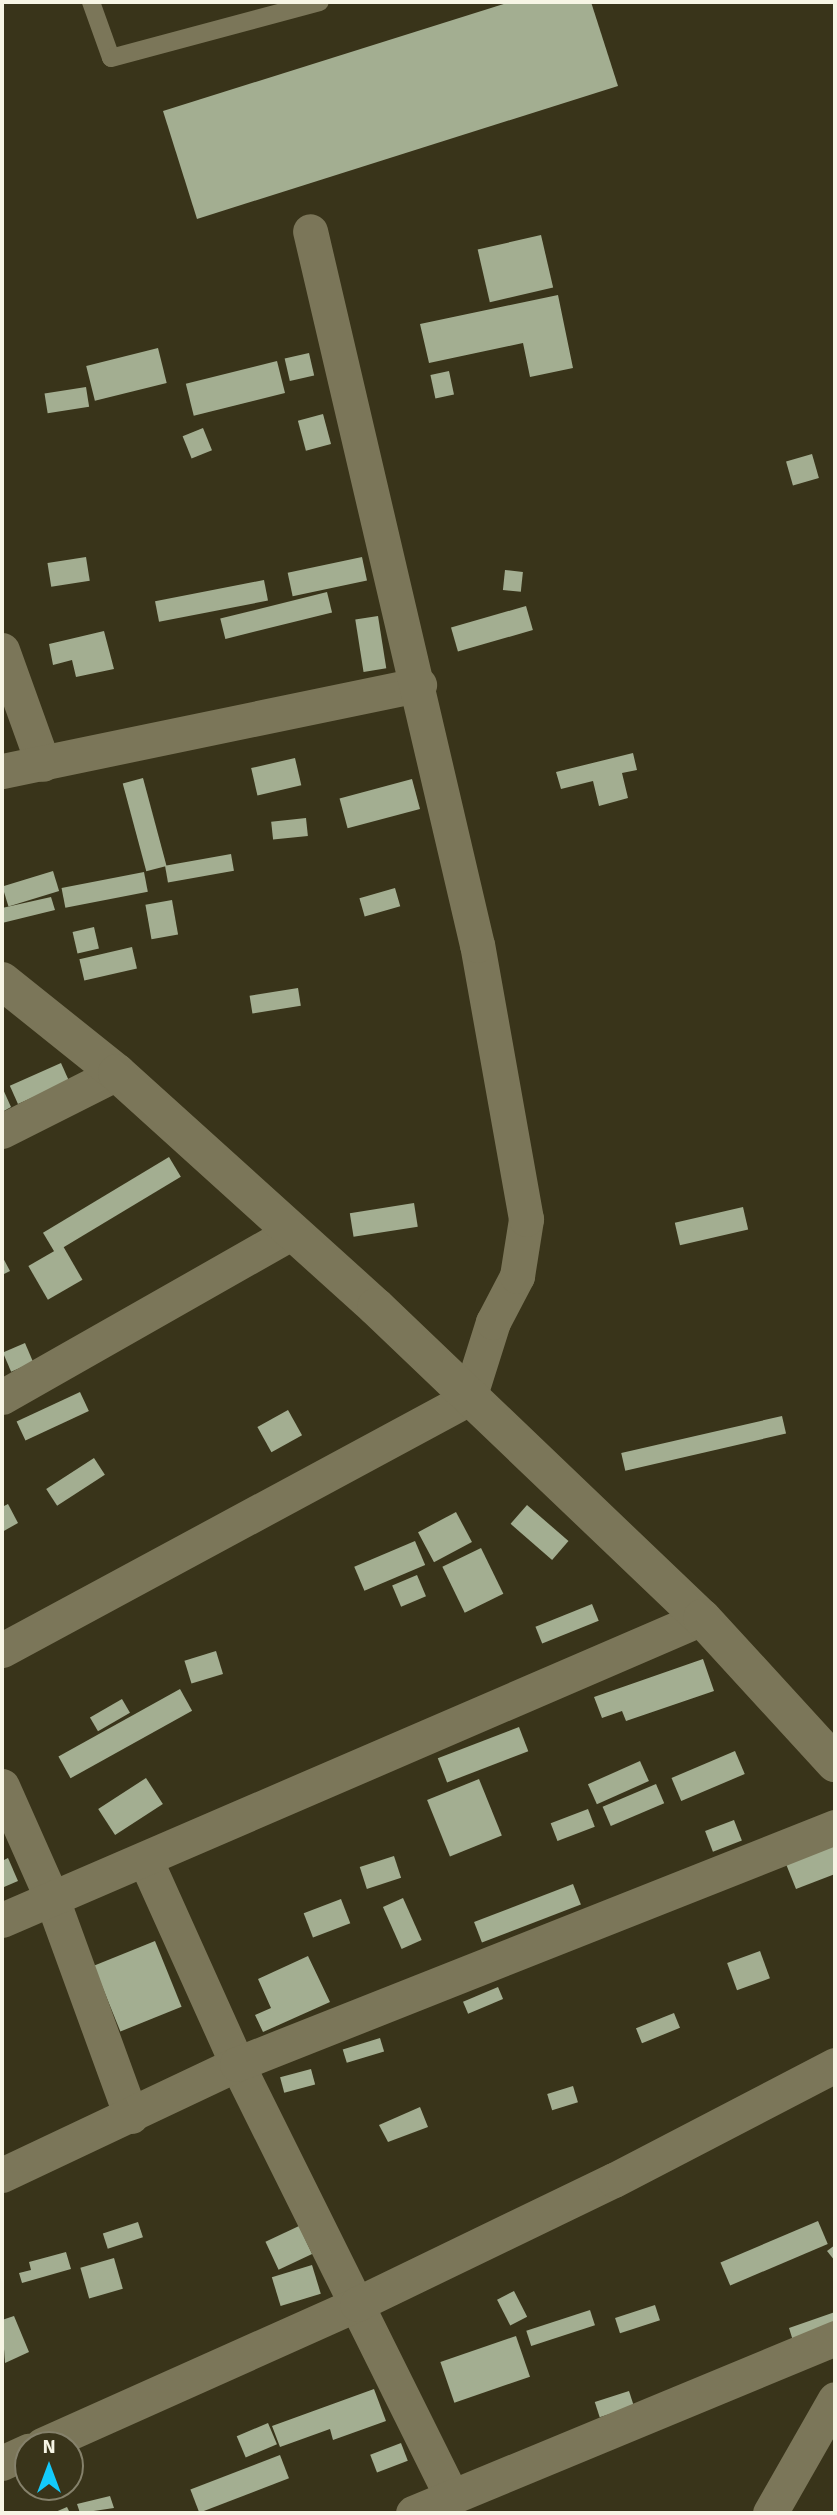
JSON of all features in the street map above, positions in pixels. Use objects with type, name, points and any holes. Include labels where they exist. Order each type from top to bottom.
[{"type":"street","points":[[2,1650],[469,1398],[493,1322],[517,1276],[526,1219],[477,945],[419,685],[359,453],[310,231]]},
{"type":"street","points":[[2,650],[43,764]]},
{"type":"street","points":[[2,771],[419,685]]},
{"type":"street","points":[[2,981],[117,1073],[469,1398],[702,1618],[835,1763]]},
{"type":"street","points":[[2,1131],[117,1073]]},
{"type":"street","points":[[2,1397],[292,1233]]},
{"type":"street","points":[[2,1920],[702,1618]]},
{"type":"street","points":[[2,1786],[52,1899],[131,2116]]},
{"type":"street","points":[[2,2175],[237,2064],[835,1827]]},
{"type":"street","points":[[145,1859],[237,2064],[452,2497]]},
{"type":"street","points":[[73,2431],[357,2304],[614,2180],[835,2066]]},
{"type":"street","points":[[413,2513],[835,2338]]},
{"type":"street","points":[[770,2513],[835,2399]]},
{"type":"lane","points":[[91,2],[111,58],[320,2]]},
{"type":"building","points":[[510,2],[591,2],[618,86],[197,219],[163,111]]},
{"type":"building","points":[[541,235],[553,288],[490,302],[478,250]]},
{"type":"building","points":[[558,295],[573,368],[530,377],[523,343],[429,363],[420,324]]},
{"type":"building","points":[[158,348],[167,383],[95,401],[86,366]]},
{"type":"building","points":[[309,353],[314,375],[290,381],[285,359]]},
{"type":"building","points":[[277,361],[285,393],[194,416],[186,384]]},
{"type":"building","points":[[449,371],[454,394],[435,398],[430,375]]},
{"type":"building","points":[[86,387],[89,407],[48,413],[45,394]]},
{"type":"building","points":[[323,414],[331,444],[306,451],[298,421]]},
{"type":"building","points":[[203,428],[212,450],[192,458],[183,436]]},
{"type":"building","points":[[812,454],[819,478],[793,485],[786,461]]},
{"type":"building","points":[[86,557],[90,581],[51,587],[47,563]]},
{"type":"building","points":[[362,557],[367,580],[293,596],[288,573]]},
{"type":"building","points":[[505,570],[523,572],[521,592],[503,590]]},
{"type":"building","points":[[264,580],[268,601],[159,622],[155,601]]},
{"type":"building","points":[[327,592],[332,612],[225,639],[220,619]]},
{"type":"building","points":[[526,606],[533,630],[458,652],[451,627]]},
{"type":"building","points":[[378,616],[386,668],[364,672],[355,620]]},
{"type":"building","points":[[104,631],[114,669],[76,677],[72,660],[53,665],[49,644]]},
{"type":"building","points":[[633,753],[637,770],[622,773],[628,798],[599,806],[593,781],[561,789],[556,772]]},
{"type":"building","points":[[295,758],[301,785],[257,795],[251,768]]},
{"type":"building","points":[[143,778],[167,866],[146,871],[123,783]]},
{"type":"building","points":[[412,779],[420,809],[348,828],[340,798]]},
{"type":"building","points":[[306,818],[308,836],[273,840],[271,822]]},
{"type":"building","points":[[231,854],[234,871],[168,882],[165,866]]},
{"type":"building","points":[[53,871],[59,891],[8,907],[2,886]]},
{"type":"building","points":[[144,872],[148,892],[65,908],[62,888]]},
{"type":"building","points":[[395,888],[400,906],[365,916],[359,898]]},
{"type":"building","points":[[51,897],[55,910],[2,923],[2,908]]},
{"type":"building","points":[[172,900],[178,934],[151,939],[145,905]]},
{"type":"building","points":[[94,927],[99,948],[78,953],[73,932]]},
{"type":"building","points":[[132,947],[137,968],[84,981],[79,959]]},
{"type":"building","points":[[298,988],[301,1006],[252,1013],[250,996]]},
{"type":"building","points":[[61,1063],[69,1081],[18,1104],[10,1086]]},
{"type":"building","points":[[2,1087],[11,1107],[2,1112]]},
{"type":"building","points":[[169,1157],[181,1177],[55,1252],[43,1233]]},
{"type":"building","points":[[414,1203],[418,1227],[354,1237],[350,1213]]},
{"type":"building","points":[[743,1207],[748,1229],[680,1245],[675,1223]]},
{"type":"building","points":[[63,1246],[82,1280],[48,1300],[28,1266]]},
{"type":"building","points":[[2,1256],[10,1271],[2,1275]]},
{"type":"building","points":[[25,1343],[33,1362],[11,1372],[3,1352]]},
{"type":"building","points":[[80,1392],[89,1411],[25,1441],[17,1422]]},
{"type":"building","points":[[288,1410],[302,1435],[271,1452],[257,1427]]},
{"type":"building","points":[[782,1416],[786,1434],[625,1471],[621,1453]]},
{"type":"building","points":[[94,1458],[105,1475],[57,1506],[46,1489]]},
{"type":"building","points":[[8,1504],[18,1523],[2,1532],[2,1507]]},
{"type":"building","points":[[527,1505],[569,1541],[552,1560],[511,1524]]},
{"type":"building","points":[[456,1512],[472,1542],[434,1562],[418,1532]]},
{"type":"building","points":[[415,1541],[425,1565],[364,1591],[354,1567]]},
{"type":"building","points":[[481,1548],[503,1594],[465,1613],[442,1567]]},
{"type":"building","points":[[417,1575],[426,1596],[401,1607],[392,1586]]},
{"type":"building","points":[[592,1604],[599,1621],[542,1644],[535,1627]]},
{"type":"building","points":[[216,1651],[223,1674],[191,1684],[184,1661]]},
{"type":"building","points":[[703,1659],[714,1691],[626,1721],[622,1711],[602,1718],[594,1697]]},
{"type":"building","points":[[180,1689],[192,1711],[71,1778],[58,1756]]},
{"type":"building","points":[[122,1699],[130,1713],[98,1731],[90,1718]]},
{"type":"building","points":[[519,1727],[528,1751],[447,1782],[438,1758]]},
{"type":"building","points":[[735,1751],[745,1774],[681,1801],[671,1778]]},
{"type":"building","points":[[640,1761],[649,1781],[597,1804],[588,1784]]},
{"type":"building","points":[[146,1778],[163,1804],[115,1835],[98,1809]]},
{"type":"building","points":[[479,1779],[502,1836],[450,1857],[427,1800]]},
{"type":"building","points":[[656,1784],[664,1803],[611,1826],[603,1807]]},
{"type":"building","points":[[588,1809],[595,1827],[557,1841],[551,1823]]},
{"type":"building","points":[[734,1820],[742,1841],[713,1852],[705,1831]]},
{"type":"building","points":[[835,1844],[835,1874],[796,1889],[786,1864]]},
{"type":"building","points":[[394,1856],[401,1878],[367,1889],[360,1867]]},
{"type":"building","points":[[8,1858],[18,1881],[4,1887],[2,1861]]},
{"type":"building","points":[[573,1884],[581,1905],[482,1943],[474,1922]]},
{"type":"building","points":[[403,1898],[422,1940],[402,1949],[383,1907]]},
{"type":"building","points":[[341,1899],[350,1923],[313,1938],[304,1913]]},
{"type":"building","points":[[155,1941],[182,2007],[120,2032],[94,1966]]},
{"type":"building","points":[[760,1951],[770,1978],[737,1990],[727,1963]]},
{"type":"building","points":[[308,1956],[330,2002],[263,2032],[255,2015],[271,2008],[258,1979]]},
{"type":"building","points":[[498,1987],[503,1999],[468,2014],[463,2002]]},
{"type":"building","points":[[674,2013],[680,2028],[642,2043],[636,2028]]},
{"type":"building","points":[[380,2038],[384,2051],[347,2063],[343,2049]]},
{"type":"building","points":[[311,2069],[315,2084],[284,2093],[280,2077]]},
{"type":"building","points":[[573,2086],[578,2102],[552,2110],[547,2094]]},
{"type":"building","points":[[420,2107],[428,2127],[388,2142],[379,2125]]},
{"type":"building","points":[[818,2221],[828,2244],[730,2285],[720,2262]]},
{"type":"building","points":[[138,2222],[143,2237],[108,2249],[103,2233]]},
{"type":"building","points":[[299,2226],[312,2254],[279,2270],[265,2242]]},
{"type":"building","points":[[835,2245],[835,2261],[827,2251]]},
{"type":"building","points":[[66,2252],[71,2269],[22,2283],[19,2273],[31,2270],[29,2262]]},
{"type":"building","points":[[114,2258],[123,2289],[89,2298],[80,2268]]},
{"type":"building","points":[[312,2265],[321,2294],[281,2306],[272,2277]]},
{"type":"building","points":[[514,2291],[527,2317],[510,2325],[497,2300]]},
{"type":"building","points":[[655,2305],[660,2320],[620,2333],[615,2318]]},
{"type":"building","points":[[590,2310],[595,2325],[531,2346],[526,2331]]},
{"type":"building","points":[[835,2312],[835,2331],[794,2344],[789,2328]]},
{"type":"building","points":[[14,2316],[29,2352],[5,2363],[2,2320]]},
{"type":"building","points":[[516,2336],[530,2377],[454,2403],[440,2362]]},
{"type":"building","points":[[374,2389],[386,2421],[333,2440],[330,2429],[280,2447],[272,2426]]},
{"type":"building","points":[[629,2391],[634,2406],[600,2417],[595,2402]]},
{"type":"building","points":[[268,2423],[277,2444],[246,2457],[237,2436]]},
{"type":"building","points":[[401,2443],[408,2461],[377,2473],[370,2455]]},
{"type":"building","points":[[280,2455],[289,2478],[199,2513],[190,2489]]},
{"type":"building","points":[[110,2496],[114,2508],[80,2513],[77,2504]]},
{"type":"building","points":[[67,2507],[70,2513],[53,2513]]}]
